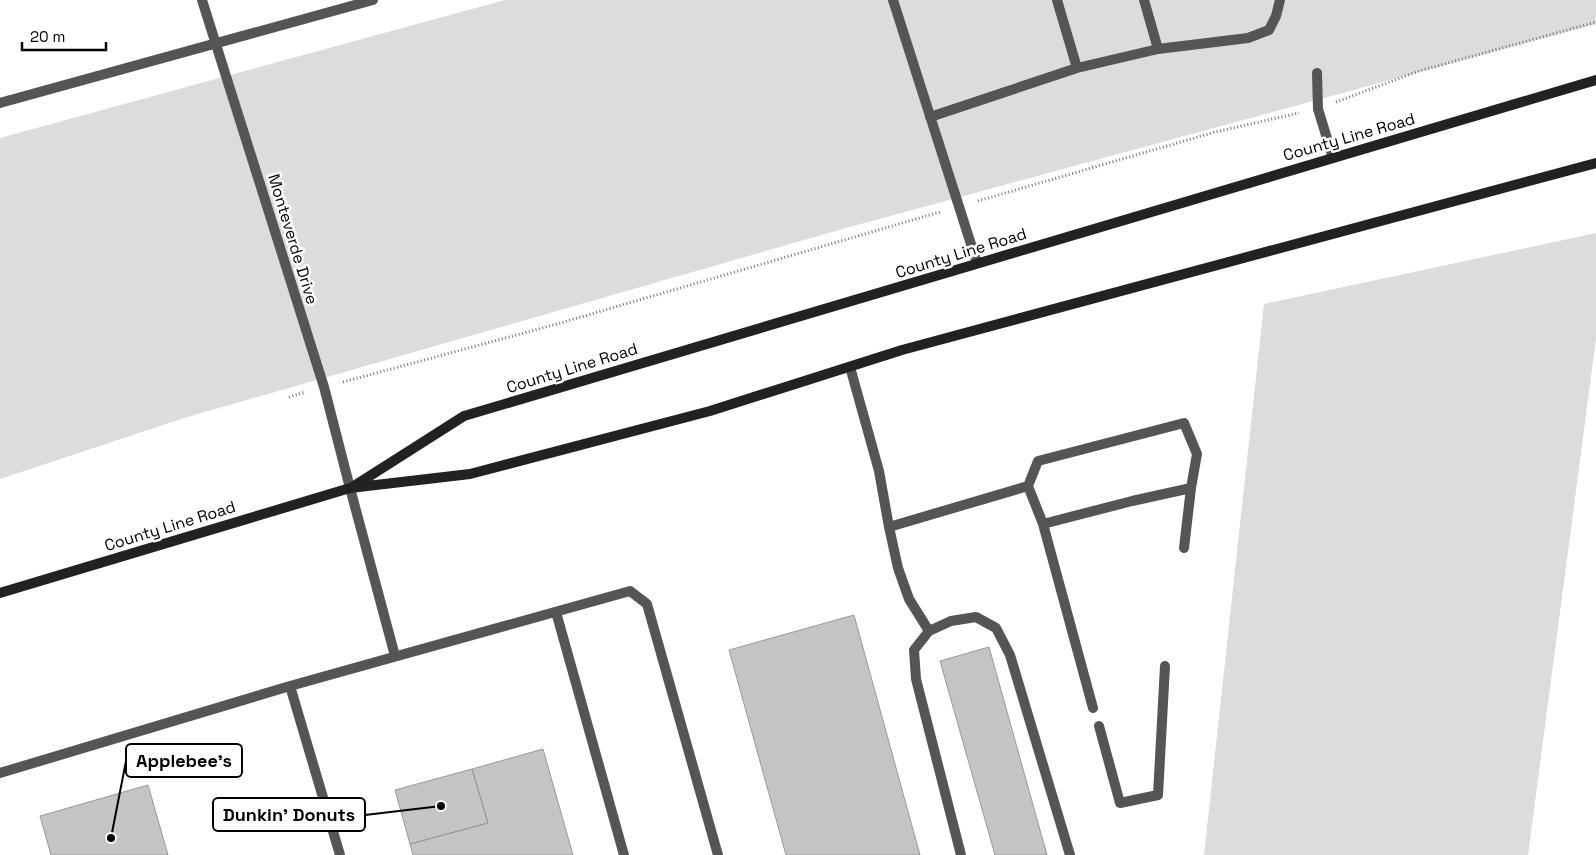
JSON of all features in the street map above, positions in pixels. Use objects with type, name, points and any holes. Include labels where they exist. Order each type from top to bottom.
[{"type":"main road","name":"County Line Road","points":[[350,488],[464,416],[1596,80]]},
{"type":"main road","name":"County Line Road","points":[[0,593],[350,488],[470,474],[710,411],[902,350],[1596,163]]},
{"type":"street","name":"Monteverde Drive","points":[[202,0],[324,387],[395,656]]},
{"type":"street","points":[[0,103],[373,0]]},
{"type":"street","points":[[893,0],[977,263]]},
{"type":"street","points":[[1058,0],[1077,68]]},
{"type":"street","points":[[1144,0],[1158,50]]},
{"type":"street","points":[[930,117],[1077,68],[1158,50],[1248,38],[1269,30],[1276,16],[1280,0]]},
{"type":"street","points":[[1317,73],[1318,108],[1333,158]]},
{"type":"street","points":[[850,367],[879,471],[898,568],[909,598],[929,631]]},
{"type":"street","points":[[1093,708],[1043,524],[1028,486],[1038,461],[1184,423],[1198,454],[1191,488],[1184,548]]},
{"type":"street","points":[[889,527],[1028,486]]},
{"type":"street","points":[[1043,524],[1191,488]]},
{"type":"street","points":[[0,773],[290,686],[630,591],[647,604],[718,855]]},
{"type":"street","points":[[556,612],[624,855]]},
{"type":"street","points":[[961,855],[916,679],[914,650],[929,631],[951,621],[976,617],[996,628],[1010,655],[1070,855]]},
{"type":"street","points":[[1099,726],[1120,803],[1158,795],[1165,666]]},
{"type":"street","points":[[290,686],[340,855]]},
{"type":"shaded area","points":[[505,0],[1596,0],[1596,24],[846,228],[184,418],[0,479],[0,138]]},
{"type":"shaded area","points":[[1596,233],[1596,339],[1528,855],[1204,855],[1264,304]]},
{"type":"building","points":[[854,615],[920,855],[786,855],[729,650]]},
{"type":"building","points":[[989,647],[1047,855],[995,855],[940,661]]},
{"type":"building","points":[[543,749],[573,855],[413,855],[410,844],[488,823],[472,769]]},
{"type":"building","points":[[472,769],[488,823],[410,844],[395,790]]},
{"type":"building","points":[[148,785],[168,855],[51,855],[40,816]]},
{"type":"place","name":"Dunkin' Donuts","points":[[441,806]]},
{"type":"place","name":"Applebee's","points":[[111,838]]}]
